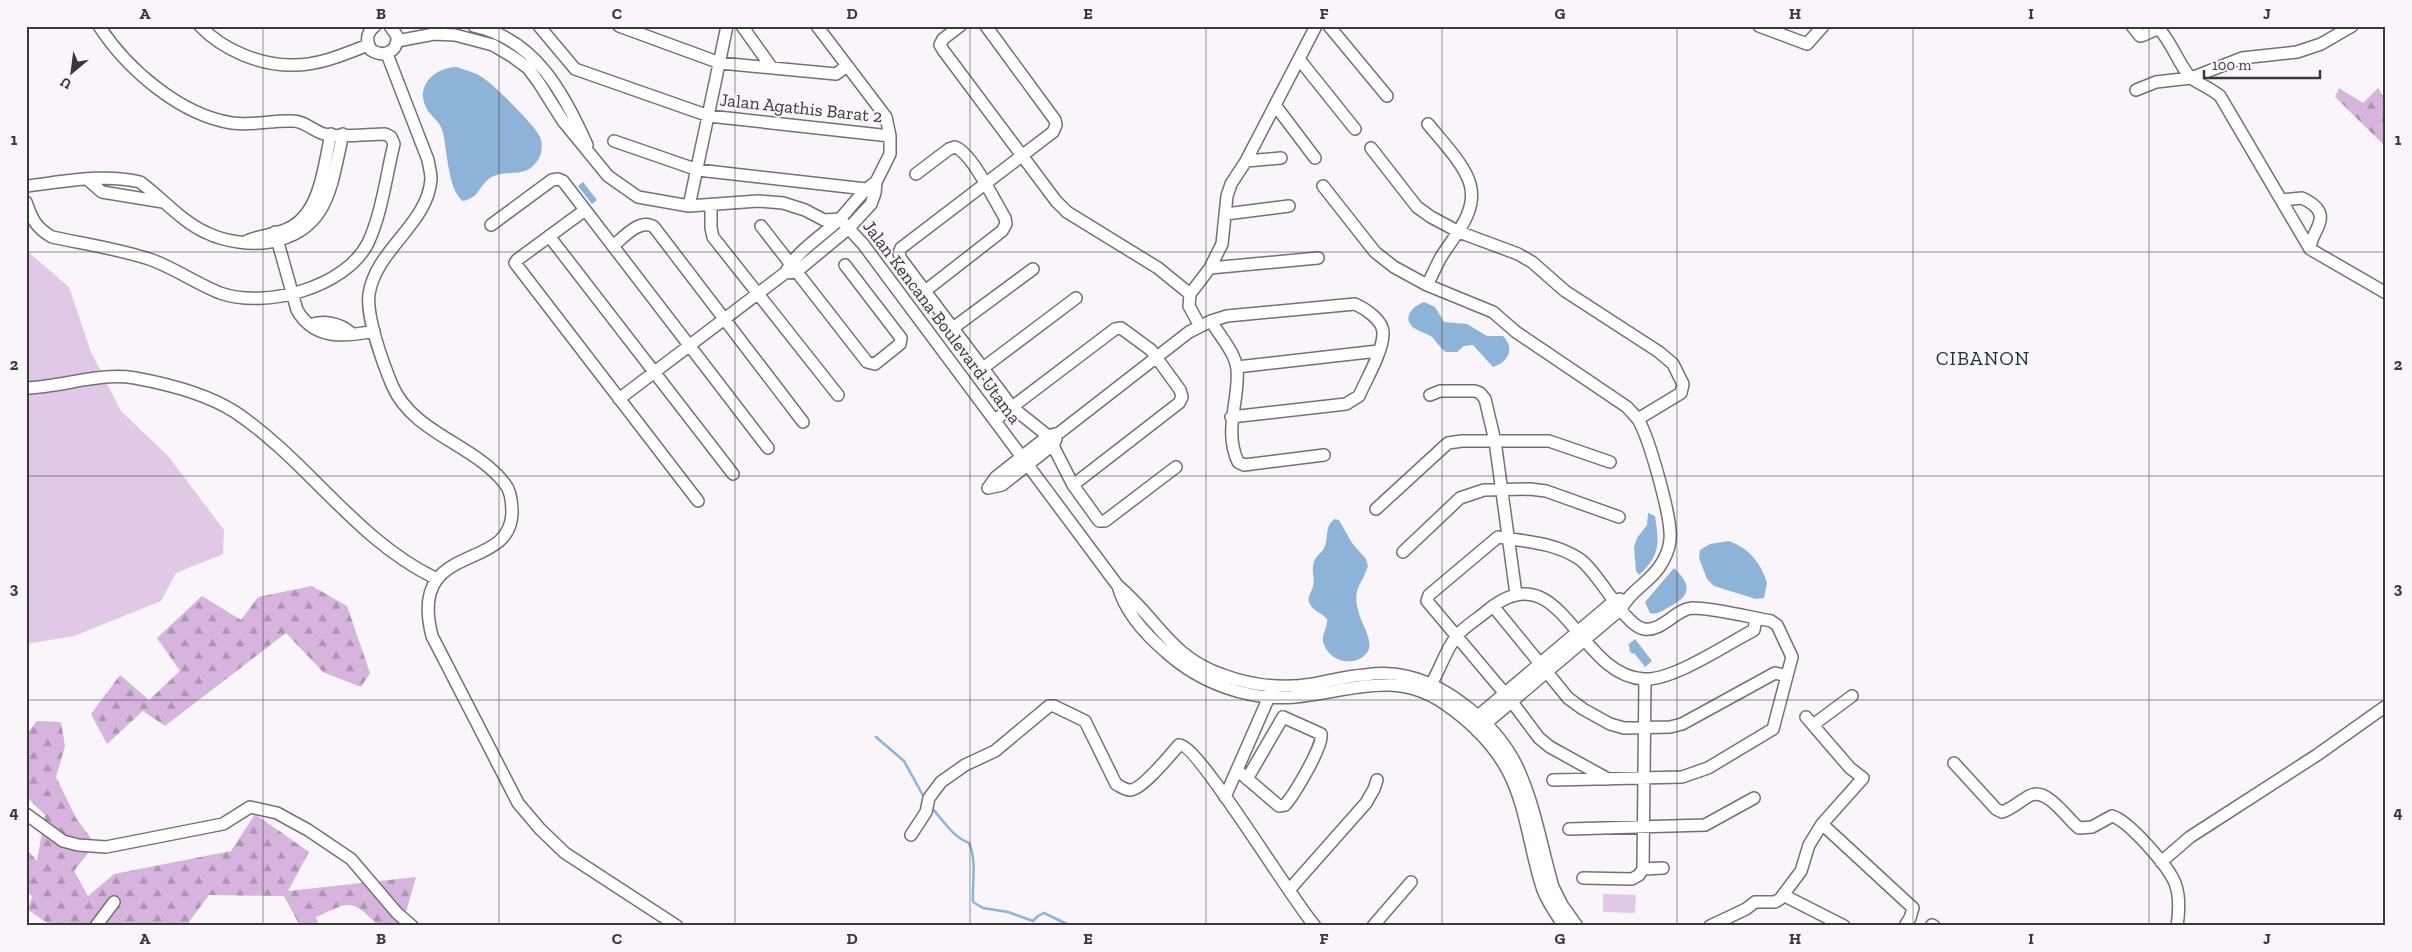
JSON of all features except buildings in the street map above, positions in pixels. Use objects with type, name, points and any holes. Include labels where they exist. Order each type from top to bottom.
[{"type":"street","points":[[26,202],[33,222],[52,237],[152,260],[215,290],[234,296],[261,299],[327,282],[342,273],[367,244],[374,227],[394,144],[391,137],[385,134],[324,134],[294,120],[254,124],[233,123],[210,118],[187,107],[161,90],[137,70],[99,26]]},
{"type":"street","points":[[200,26],[228,47],[251,57],[294,65],[337,57],[368,45]]},
{"type":"street","name":"Jalan Kencana Boulevard Utama","points":[[474,26],[498,34],[521,46],[536,60],[574,114],[595,161]]},
{"type":"street","name":"Jalan Agathis Barat 2","points":[[539,26],[575,69],[708,116],[890,136]]},
{"type":"street","points":[[618,26],[720,63],[836,74],[847,66]]},
{"type":"street","points":[[644,26],[662,42]]},
{"type":"street","points":[[689,206],[727,26]]},
{"type":"street","points":[[742,26],[772,68]]},
{"type":"street","points":[[791,270],[872,188],[890,154],[890,136],[886,117],[817,26]]},
{"type":"street","points":[[960,26],[943,39],[940,45],[1056,202],[1067,212],[1158,268],[1190,294]]},
{"type":"street","points":[[986,26],[1056,125],[1053,132],[901,248],[899,253],[901,259],[1012,407],[1054,438],[1073,485],[1100,521],[1105,521],[1176,467]]},
{"type":"street","points":[[1316,26],[1246,161],[1231,184],[1227,196],[1222,244],[1210,268],[1190,294],[1189,306],[1232,356],[1236,367],[1237,378],[1231,417],[1235,456],[1238,462],[1244,464],[1324,456]]},
{"type":"street","points":[[1329,26],[1387,96]]},
{"type":"street","points":[[1759,26],[1807,44],[1823,26]]},
{"type":"street","points":[[2132,26],[2140,36],[2146,36],[2154,30],[2160,30],[2171,42],[2191,78],[2206,85],[2220,96],[2269,182],[2282,200],[2297,230],[2310,249],[2386,292]]},
{"type":"street","points":[[2136,90],[2156,82],[2191,78],[2242,58],[2298,52],[2321,44],[2352,26]]},
{"type":"street","points":[[368,45],[376,53],[387,54],[394,49],[397,41],[395,27]]},
{"type":"street","points":[[368,45],[370,28]]},
{"type":"street","name":"Jalan Kencana Boulevard Utama","points":[[397,41],[434,34],[455,35],[493,45],[513,56],[528,68],[563,121],[608,176],[638,197],[689,206],[758,201],[783,203],[805,210],[824,220],[840,219],[863,244],[1026,460],[1118,586],[1131,596],[1165,638],[1182,653],[1221,675],[1270,692],[1293,697],[1364,685],[1404,686],[1423,692],[1477,724],[1509,774],[1543,891],[1564,926]]},
{"type":"street","points":[[387,54],[428,160],[431,178],[428,196],[420,211],[382,263],[374,278],[370,294],[369,314],[393,387],[406,406],[435,431],[492,470],[506,485],[511,498],[511,525],[505,536],[494,545],[454,564],[435,578],[428,599],[427,617],[432,636],[518,802],[540,830],[565,853],[677,926]]},
{"type":"street","points":[[1299,59],[1355,129]]},
{"type":"street","points":[[1275,105],[1315,158]]},
{"type":"street","points":[[1427,285],[1440,258],[1459,232],[1467,216],[1471,185],[1465,172],[1428,124]]},
{"type":"street","points":[[26,186],[88,180],[129,180],[140,182],[207,234],[225,240],[256,244],[276,236],[300,222],[315,199],[337,134]]},
{"type":"street","points":[[614,141],[698,170],[872,188]]},
{"type":"street","points":[[916,174],[955,147],[961,149],[984,183],[1005,218],[1006,224],[1002,231],[925,291]]},
{"type":"street","points":[[1371,148],[1418,206],[1444,225],[1525,258],[1565,291],[1659,352],[1673,364],[1683,384],[1681,393],[1638,419]]},
{"type":"street","points":[[1246,161],[1281,158]]},
{"type":"street","points":[[491,225],[552,180],[558,179],[563,181],[768,448]]},
{"type":"street","points":[[88,180],[102,192],[164,202]]},
{"type":"street","points":[[1323,186],[1375,252],[1394,267],[1427,285],[1493,312],[1516,332],[1627,407],[1638,419],[1646,435],[1670,532],[1668,550],[1662,563],[1653,576],[1477,724]]},
{"type":"street","points":[[619,399],[724,319],[849,228],[871,204],[872,188]]},
{"type":"street","points":[[2282,200],[2302,198],[2312,205],[2319,215],[2320,224],[2311,241],[2310,249]]},
{"type":"street","points":[[711,205],[713,237],[838,395]]},
{"type":"street","points":[[1226,214],[1289,206]]},
{"type":"street","points":[[585,210],[515,263],[698,501]]},
{"type":"street","points":[[613,246],[642,224],[654,227],[803,422]]},
{"type":"street","points":[[761,226],[791,270],[871,364],[875,364],[900,344],[901,338],[845,264]]},
{"type":"street","points":[[276,236],[297,310],[302,318],[317,331],[341,336],[374,331]]},
{"type":"street","points":[[549,236],[733,474]]},
{"type":"street","points":[[1210,268],[1318,258]]},
{"type":"street","points":[[953,328],[1032,269]]},
{"type":"street","points":[[983,368],[1076,298]]},
{"type":"street","points":[[1026,460],[1156,358],[1205,323],[1227,316],[1355,304],[1366,309],[1380,324],[1383,333],[1378,351],[1359,396],[1353,402],[1231,417]]},
{"type":"street","points":[[994,420],[1115,329],[1121,328],[1151,350],[1180,390],[1182,397],[1179,403],[1073,485]]},
{"type":"street","points":[[1236,367],[1378,351]]},
{"type":"street","points":[[26,388],[44,387],[107,376],[135,378],[216,402],[236,413],[285,453],[350,516],[396,556],[435,578]]},
{"type":"street","points":[[1430,395],[1440,391],[1480,393],[1485,399],[1502,489],[1516,594]]},
{"type":"street","points":[[1376,510],[1448,443],[1549,441],[1610,462]]},
{"type":"street","points":[[1403,552],[1460,498],[1484,490],[1502,489],[1546,492],[1619,517]]},
{"type":"street","points":[[1553,780],[1608,779],[1682,777],[1708,768],[1773,729],[1792,657],[1777,625],[1771,621],[1756,618],[1691,608],[1654,628],[1644,629],[1635,624],[1579,558],[1540,542],[1498,537],[1429,595],[1427,602],[1508,698],[1538,738],[1550,747],[1608,779]]},
{"type":"street","points":[[1431,684],[1456,637],[1493,606],[1516,594],[1534,595],[1551,603],[1561,611],[1601,661],[1630,677],[1645,679],[1662,677],[1683,668],[1754,630],[1756,618]]},
{"type":"street","points":[[1493,606],[1568,698],[1610,724],[1624,728],[1670,727],[1682,724],[1774,673],[1787,676]]},
{"type":"street","name":"Jalan Kencana Boulevard Utama","points":[[1270,692],[1384,673],[1406,675],[1431,684],[1450,694],[1477,724],[1506,749],[1519,770],[1553,887],[1562,905],[1577,926]]},
{"type":"street","points":[[1583,878],[1632,879],[1639,875],[1643,869],[1645,679]]},
{"type":"street","points":[[1225,796],[1270,692]]},
{"type":"street","points":[[1710,926],[1746,909],[1755,902],[1775,902],[1783,895],[1801,871],[1809,845],[1822,824],[1863,778],[1850,768],[1809,721],[1852,696]]},
{"type":"street","points":[[911,835],[926,812],[928,801],[941,782],[964,765],[995,751],[1051,705],[1085,721],[1116,784],[1124,789],[1130,790],[1140,786],[1179,745],[1183,745],[1216,781],[1315,926]]},
{"type":"street","points":[[2161,862],[2190,837],[2317,755],[2386,706]]},
{"type":"street","points":[[1237,770],[1247,779],[1279,806],[1285,805],[1296,791],[1320,744],[1321,734],[1282,716],[1247,779]]},
{"type":"street","points":[[1954,763],[2002,812],[2032,794],[2039,794],[2053,802],[2070,822],[2079,828],[2092,827],[2112,816],[2118,818],[2161,862],[2175,884],[2178,912],[2176,926]]},
{"type":"street","points":[[1289,890],[1366,803],[1377,780]]},
{"type":"street","points":[[1570,829],[1704,826],[1754,798]]},
{"type":"street","points":[[26,814],[63,841],[78,845],[106,847],[223,824],[250,807],[276,813],[308,830],[351,859],[397,913],[412,926]]},
{"type":"street","points":[[1822,824],[1913,908],[1905,926]]},
{"type":"street","points":[[1643,869],[1663,868]]},
{"type":"street","points":[[1373,926],[1411,882]]},
{"type":"street","points":[[1783,895],[1844,926]]},
{"type":"street","points":[[96,926],[114,902]]},
{"type":"shaded area","points":[[26,250],[69,287],[91,352],[121,411],[168,456],[224,530],[223,554],[176,573],[161,601],[74,636],[26,644]]},
{"type":"shaded area","points":[[1603,894],[1636,895],[1635,913],[1603,912]]},
{"type":"green space","points":[[2339,88],[2363,103],[2378,88],[2386,101],[2386,147],[2335,97]]},
{"type":"green space","points":[[312,586],[347,606],[370,673],[361,687],[323,672],[286,633],[165,726],[143,711],[107,744],[91,714],[120,675],[149,700],[180,671],[157,638],[202,596],[241,620],[258,597]]},
{"type":"green space","points":[[37,721],[61,722],[65,746],[56,777],[76,818],[95,844],[74,871],[88,896],[114,874],[231,851],[255,814],[309,852],[288,891],[416,877],[402,926],[379,926],[356,907],[344,905],[316,917],[319,926],[300,926],[284,896],[209,895],[186,926],[52,926],[28,910],[32,896],[26,892],[26,848],[37,861],[45,815],[26,796],[26,735]]},
{"type":"water","points":[[456,67],[479,75],[495,87],[531,124],[540,137],[542,145],[538,159],[530,169],[494,176],[474,196],[463,201],[458,196],[451,179],[442,130],[428,111],[423,94],[428,80],[434,75],[448,68]]},
{"type":"water","points":[[583,182],[597,200],[592,204],[578,186]]},
{"type":"water","points":[[1424,302],[1435,307],[1444,322],[1467,324],[1487,336],[1503,336],[1509,345],[1506,358],[1499,365],[1493,367],[1473,345],[1464,346],[1457,352],[1446,352],[1432,337],[1418,331],[1410,324],[1410,313],[1416,306]]},
{"type":"water","points":[[1648,513],[1655,516],[1657,548],[1651,561],[1639,575],[1636,571],[1634,547],[1637,538],[1647,525]]},
{"type":"water","points":[[1335,519],[1339,520],[1352,543],[1366,559],[1368,566],[1356,596],[1359,615],[1368,637],[1369,647],[1363,657],[1350,661],[1336,658],[1326,648],[1323,638],[1327,619],[1313,608],[1309,599],[1314,583],[1313,569],[1315,559],[1325,546],[1329,525]]},
{"type":"water","points":[[1729,541],[1743,548],[1758,563],[1767,583],[1764,598],[1756,599],[1714,586],[1707,579],[1699,558],[1700,550],[1710,544]]},
{"type":"water","points":[[1674,568],[1684,580],[1686,585],[1685,594],[1682,599],[1662,611],[1650,613],[1645,602]]},
{"type":"water","points":[[1635,639],[1652,661],[1645,667],[1634,653],[1632,654],[1629,650],[1628,645]]},
{"type":"waterway","points":[[876,737],[904,761],[925,799]]},
{"type":"waterway","points":[[930,806],[952,832],[969,843],[974,864],[973,902],[983,908],[1008,912],[1033,921],[1044,913],[1071,926]]},
{"type":"district","name":"CIBANON","points":[[1983,358]]}]
